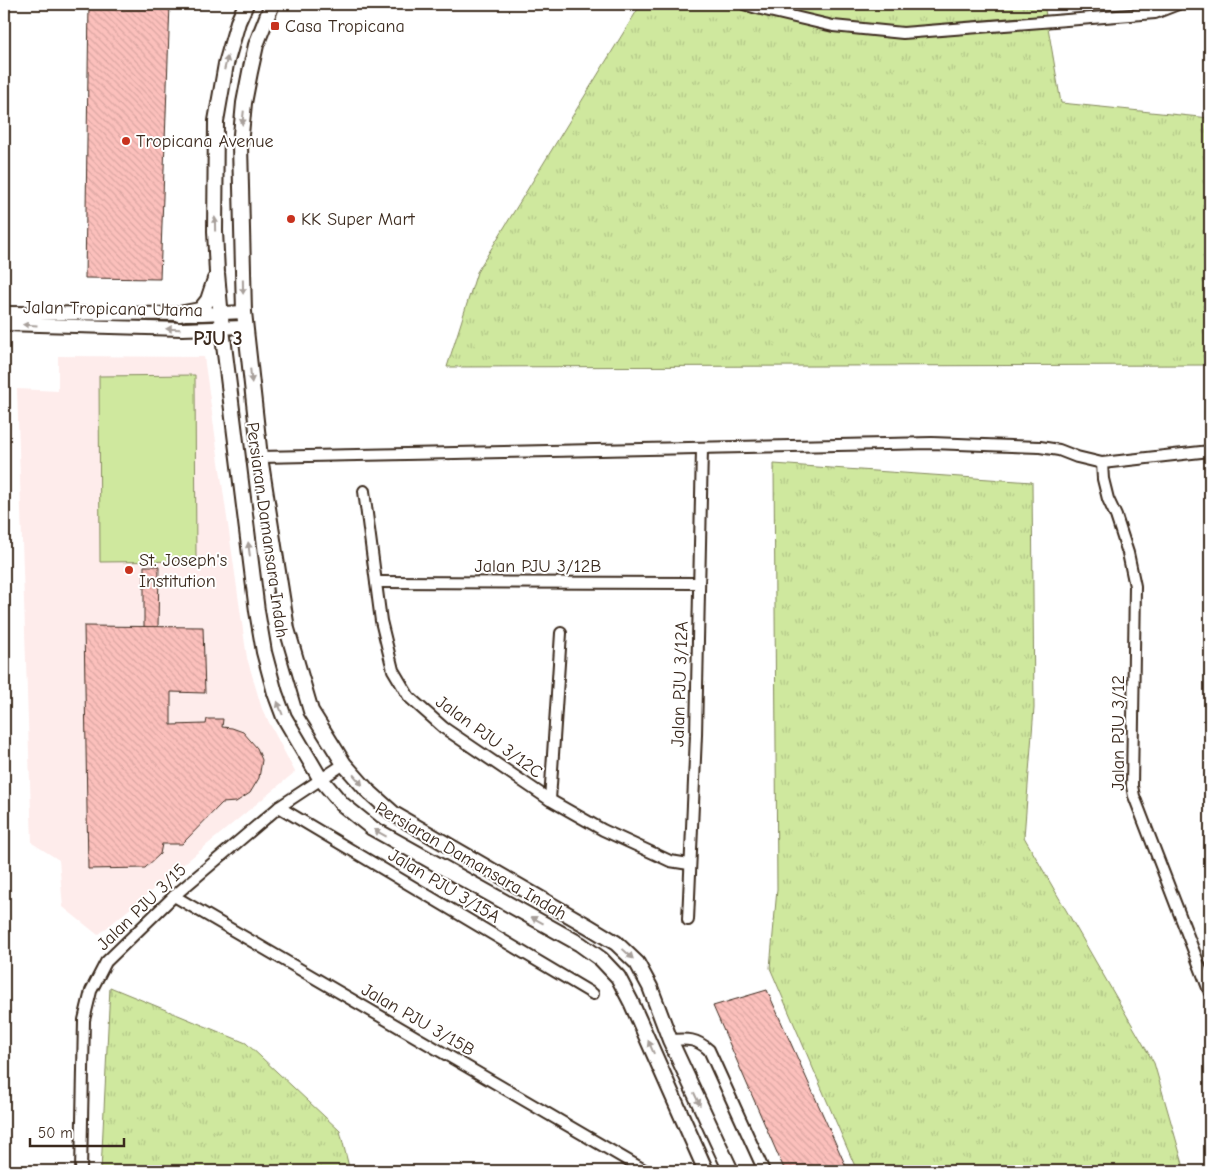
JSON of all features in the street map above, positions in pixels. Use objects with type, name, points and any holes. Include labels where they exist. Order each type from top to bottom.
[{"type":"main road","name":"Persiaran Damansara Indah","points":[[246,4],[238,22],[226,64],[216,121],[215,206],[217,273],[220,314],[250,561],[264,652],[274,693],[284,717],[320,778],[342,804],[372,828],[580,944],[601,959],[618,977],[631,1002],[706,1171]]},
{"type":"main road","name":"Persiaran Damansara Indah","points":[[272,4],[256,45],[244,103],[240,145],[244,312],[260,457],[287,630],[312,711],[344,764],[367,790],[394,814],[616,943],[637,963],[650,987],[670,1040],[731,1171]]},
{"type":"main road","points":[[179,314],[200,310],[208,300],[217,273]]},
{"type":"street","points":[[744,4],[833,26],[903,33],[1155,13],[1178,4]]},
{"type":"street","name":"Jalan Tropicana Utama","points":[[4,313],[220,314],[244,312]]},
{"type":"street","name":"Jalan Tropicana Utama","points":[[4,324],[65,327],[222,329],[245,327]]},
{"type":"street","points":[[260,457],[932,443],[999,445],[1059,450],[1077,458],[1102,463],[1210,451]]},
{"type":"street","name":"Jalan PJU 3/12A","points":[[688,920],[696,735],[702,449]]},
{"type":"street","name":"Jalan PJU 3/12","points":[[1102,463],[1103,479],[1108,499],[1116,516],[1128,553],[1135,586],[1132,786],[1134,796],[1210,993]]},
{"type":"street","name":"Jalan PJU 3/12C","points":[[364,491],[381,621],[393,670],[409,697],[444,728],[550,800],[603,830],[670,861],[689,864]]},
{"type":"street","name":"Jalan PJU 3/12B","points":[[376,582],[700,583]]},
{"type":"street","points":[[550,800],[561,633]]},
{"type":"street","name":"Jalan PJU 3/15","points":[[81,1171],[84,1020],[91,991],[106,962],[174,896],[279,807],[320,778],[344,764]]},
{"type":"street","name":"Jalan PJU 3/15A","points":[[279,807],[593,994]]},
{"type":"street","name":"Jalan PJU 3/15B","points":[[174,896],[646,1171]]},
{"type":"street","points":[[670,1040],[701,1042],[709,1050],[764,1171]]},
{"type":"shaded area","name":"St. Joseph's Institution","points":[[58,356],[204,357],[247,658],[262,709],[295,772],[98,935],[63,907],[59,860],[32,843],[17,389],[58,391]]},
{"type":"green space","points":[[641,4],[1044,4],[1061,103],[1210,118],[1210,365],[447,367],[477,272]]},
{"type":"green space","points":[[195,375],[196,561],[100,562],[99,376]]},
{"type":"green space","points":[[774,464],[1032,482],[1034,708],[1024,837],[1154,1063],[1185,1171],[857,1171],[770,968],[777,889]]},
{"type":"green space","points":[[110,987],[246,1043],[340,1131],[350,1171],[101,1171]]},
{"type":"building","name":"Tropicana Avenue","points":[[89,4],[170,4],[160,279],[85,278]]},
{"type":"building","points":[[144,566],[159,566],[158,627],[144,627]]},
{"type":"building","points":[[84,626],[203,627],[205,693],[171,692],[171,725],[206,724],[207,719],[223,719],[222,727],[243,732],[257,748],[262,760],[259,778],[250,793],[236,802],[222,803],[182,844],[162,844],[160,854],[145,868],[88,869]]},
{"type":"building","points":[[767,990],[848,1171],[785,1171],[713,1006]]},
{"type":"place","name":"Casa Tropicana","points":[[275,26]]},
{"type":"place","name":"Tropicana Avenue","points":[[126,141]]},
{"type":"place","name":"KK Super Mart","points":[[291,219]]},
{"type":"place","name":"St. Joseph's Institution","points":[[129,570]]},
{"type":"district","name":"PJU 3","points":[[218,338]]}]
